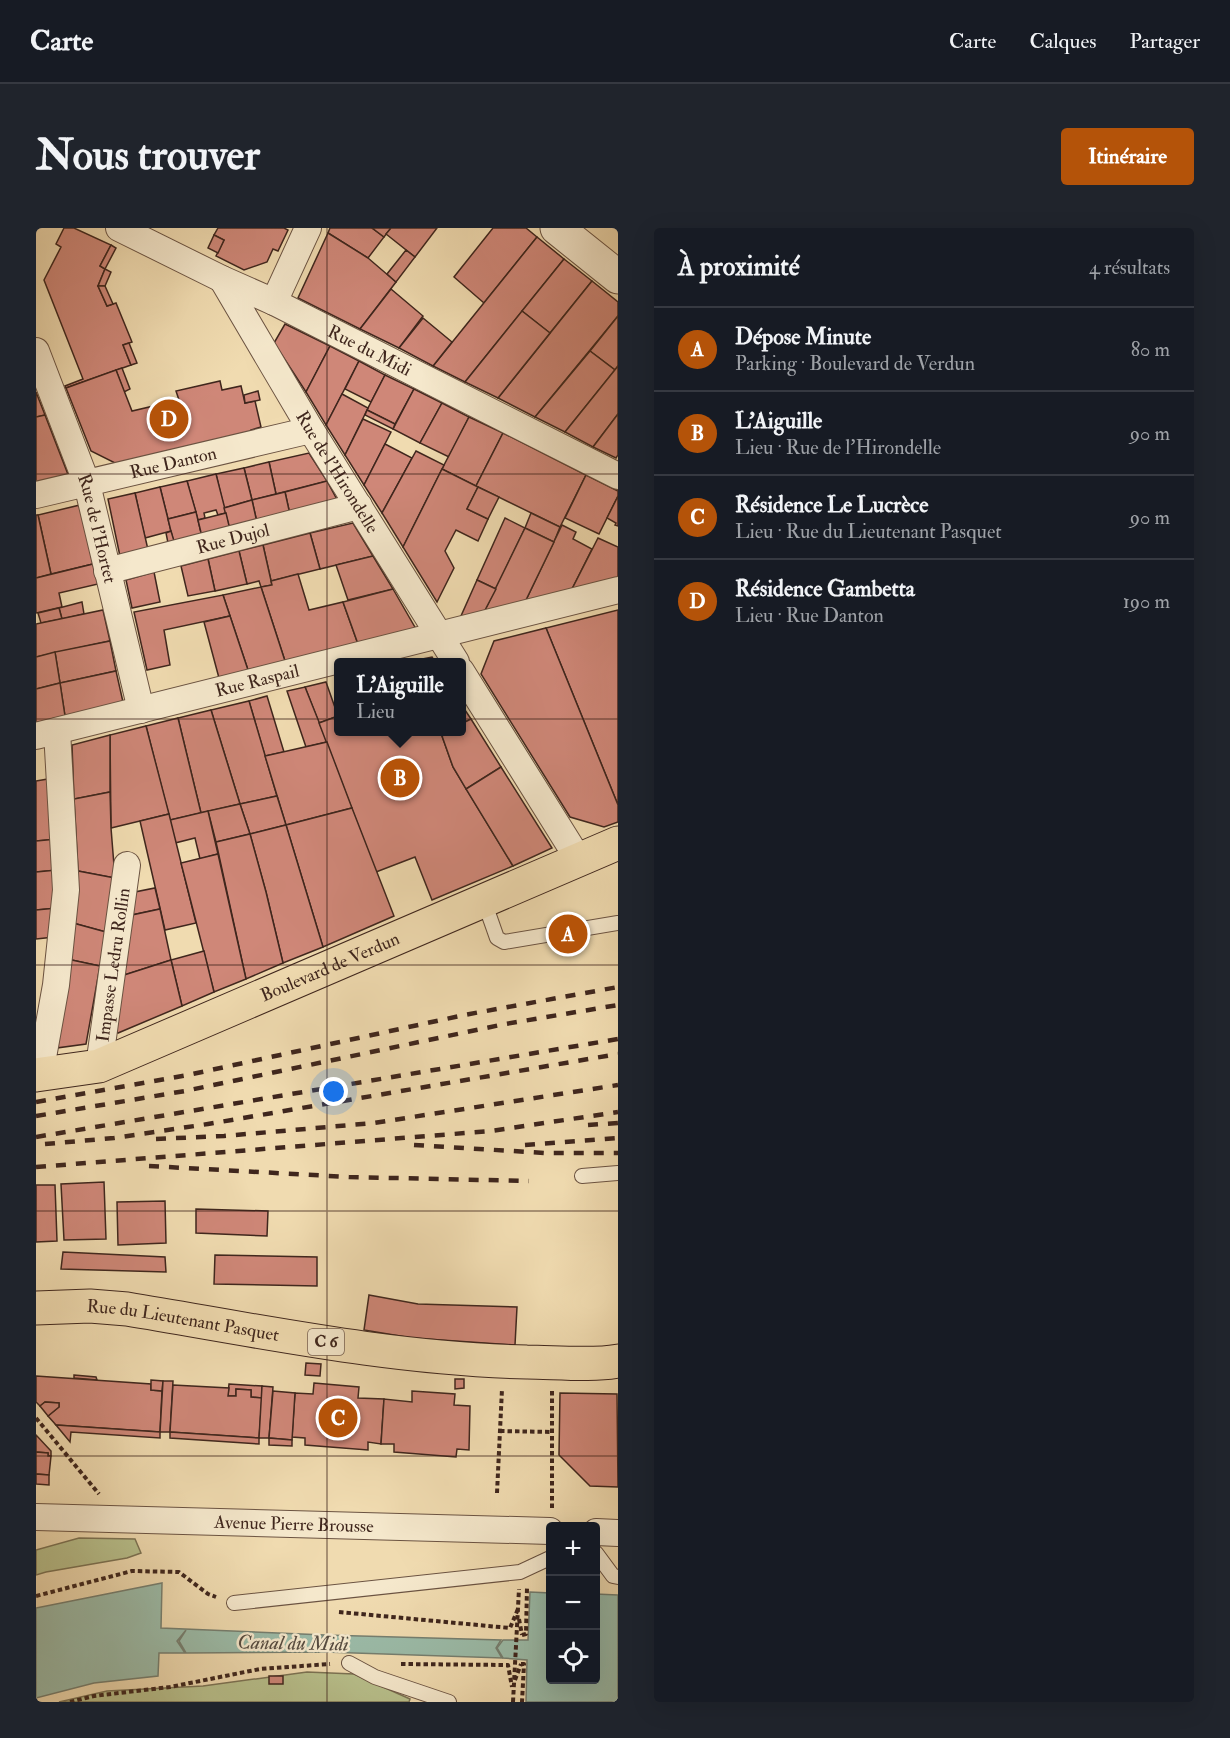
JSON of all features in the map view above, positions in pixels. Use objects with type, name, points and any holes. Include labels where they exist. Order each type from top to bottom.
[{"type":"main road","name":"Boulevard de Verdun","points":[[38,1075],[99,1065],[618,843]]},
{"type":"main road","name":"Rue du Lieutenant Pasquet","points":[[36,1308],[90,1306],[127,1309],[358,1348],[457,1359],[552,1362],[618,1361]]},
{"type":"street","name":"Rue du Midi","points":[[119,228],[274,302],[618,476]]},
{"type":"street","points":[[274,302],[308,228]]},
{"type":"street","points":[[557,228],[618,278]]},
{"type":"street","points":[[587,228],[618,253]]},
{"type":"street","name":"Rue de l'Hirondelle","points":[[222,279],[311,430],[453,658]]},
{"type":"street","name":"Rue de l'Hortet","points":[[36,351],[87,484],[141,710]]},
{"type":"street","name":"Rue Danton","points":[[36,495],[311,430]]},
{"type":"street","name":"Rue Dujol","points":[[107,571],[359,506]]},
{"type":"street","name":"Rue Raspail","points":[[348,658],[618,590]]},
{"type":"street","name":"Rue Raspail","points":[[47,734],[334,661]]},
{"type":"street","points":[[466,677],[579,860]]},
{"type":"street","points":[[38,1075],[56,985],[66,890],[47,734]]},
{"type":"street","name":"Impasse Ledru Rollin","points":[[99,1065],[127,865]]},
{"type":"street","name":"Avenue Pierre Brousse","points":[[36,1516],[546,1524]]},
{"type":"street","points":[[600,1532],[618,1533]]},
{"type":"lane","points":[[483,901],[497,938],[504,942],[618,923]]},
{"type":"lane","points":[[582,1176],[618,1173]]},
{"type":"lane","points":[[600,1558],[613,1576],[618,1577]]},
{"type":"lane","points":[[234,1603],[520,1572],[546,1560]]},
{"type":"lane","points":[[349,1663],[375,1677],[449,1702]]},
{"type":"path","points":[[497,1493],[503,1361]]},
{"type":"path","points":[[551,1522],[552,1362]]},
{"type":"path","points":[[36,1418],[105,1502]]},
{"type":"path","points":[[500,1431],[552,1432]]},
{"type":"path","points":[[518,1610],[522,1635],[526,1634],[526,1593],[534,1565]]},
{"type":"path","points":[[36,1596],[132,1571],[179,1572],[208,1594],[234,1603]]},
{"type":"path","points":[[338,1612],[510,1628],[518,1610]]},
{"type":"path","points":[[512,1687],[518,1610]]},
{"type":"path","points":[[70,1702],[94,1696],[170,1687],[260,1669],[349,1663]]},
{"type":"path","points":[[395,1664],[508,1665],[513,1702]]},
{"type":"path","points":[[512,1687],[521,1664],[524,1664],[522,1702]]},
{"type":"green space","points":[[79,1538],[135,1539],[141,1553],[127,1558],[36,1575],[36,1550]]},
{"type":"green space","points":[[307,1672],[354,1674],[410,1699],[409,1702],[59,1702],[107,1691],[203,1686]]},
{"type":"water","name":"Canal du Midi","points":[[162,1583],[161,1628],[324,1635],[318,1644],[323,1651],[319,1644],[325,1635],[501,1640],[496,1648],[502,1658],[325,1652],[186,1653],[179,1641],[186,1630],[177,1641],[185,1653],[159,1653],[158,1676],[94,1683],[36,1698],[36,1608]]},
{"type":"water","points":[[530,1592],[546,1593],[546,1684],[600,1684],[600,1594],[618,1595],[618,1702],[526,1702],[527,1660],[503,1658],[497,1648],[503,1640],[528,1640]]},
{"type":"building","points":[[64,228],[74,228],[111,245],[100,266],[105,269],[98,286],[107,306],[116,303],[132,342],[123,345],[131,365],[66,388],[65,386],[83,379],[44,280],[61,247],[56,244]]},
{"type":"building","points":[[218,228],[284,228],[288,230],[278,251],[273,249],[267,262],[244,270],[216,256],[224,240],[214,235]]},
{"type":"building","points":[[330,228],[372,228],[384,237],[368,258],[328,233]]},
{"type":"building","points":[[372,228],[391,228],[384,237]]},
{"type":"building","points":[[391,228],[437,228],[415,257],[386,234]]},
{"type":"building","points":[[493,228],[526,228],[537,237],[484,303],[454,277]]},
{"type":"building","points":[[328,233],[368,258],[396,282],[360,329],[298,298]]},
{"type":"building","points":[[214,235],[224,240],[218,253],[208,248]]},
{"type":"building","points":[[537,237],[564,259],[465,382],[433,366]]},
{"type":"building","points":[[111,245],[116,248],[105,269],[100,266]]},
{"type":"building","points":[[406,250],[415,257],[396,282],[387,274]]},
{"type":"building","points":[[564,259],[592,281],[550,333],[522,311]]},
{"type":"building","points":[[105,269],[111,272],[105,286],[98,286]]},
{"type":"building","points":[[592,281],[618,302],[618,316],[535,417],[498,398]]},
{"type":"building","points":[[98,286],[105,286],[113,304],[107,306]]},
{"type":"building","points":[[391,289],[423,316],[399,348],[360,329]]},
{"type":"building","points":[[522,311],[550,333],[498,398],[465,382]]},
{"type":"building","points":[[618,316],[618,366],[615,370],[590,351]]},
{"type":"building","points":[[423,318],[452,342],[433,366],[399,348]]},
{"type":"building","points":[[285,324],[330,346],[306,392],[274,343]]},
{"type":"building","points":[[129,343],[137,363],[131,365],[123,345]]},
{"type":"building","points":[[330,346],[359,361],[326,425],[306,392]]},
{"type":"building","points":[[590,351],[615,370],[565,432],[535,417]]},
{"type":"building","points":[[359,361],[385,375],[371,402],[345,389]]},
{"type":"building","points":[[618,366],[618,414],[593,447],[565,432]]},
{"type":"building","points":[[122,368],[130,389],[124,392],[116,370]]},
{"type":"building","points":[[116,370],[132,411],[179,400],[176,391],[220,381],[222,390],[241,386],[245,403],[255,401],[261,427],[251,430],[252,435],[117,464],[91,451],[66,388]]},
{"type":"building","points":[[385,375],[414,389],[395,424],[367,410]]},
{"type":"building","points":[[414,389],[442,403],[420,443],[393,429]]},
{"type":"building","points":[[258,391],[260,400],[245,403],[244,395]]},
{"type":"building","points":[[36,392],[45,415],[36,417]]},
{"type":"building","points":[[342,394],[368,408],[345,455],[326,425]]},
{"type":"building","points":[[442,403],[469,417],[449,457],[420,443]]},
{"type":"building","points":[[367,410],[395,424],[393,429],[365,415]]},
{"type":"building","points":[[618,414],[618,455],[616,458],[593,447]]},
{"type":"building","points":[[45,415],[69,477],[36,485],[36,417]]},
{"type":"building","points":[[469,417],[503,433],[476,486],[442,469]]},
{"type":"building","points":[[363,419],[391,432],[364,485],[345,455]]},
{"type":"building","points":[[503,433],[586,475],[560,527],[476,486]]},
{"type":"building","points":[[385,444],[412,458],[382,513],[364,485]]},
{"type":"building","points":[[416,451],[444,465],[403,547],[382,513]]},
{"type":"building","points":[[309,453],[327,481],[276,494],[269,462]]},
{"type":"building","points":[[269,462],[276,494],[252,500],[244,468]]},
{"type":"building","points":[[244,468],[252,500],[224,508],[216,474]]},
{"type":"building","points":[[442,469],[478,487],[467,509],[488,519],[478,541],[456,530],[445,551],[454,568],[437,602],[403,547]]},
{"type":"building","points":[[216,474],[226,513],[218,515],[216,510],[204,513],[205,518],[198,520],[187,481]]},
{"type":"building","points":[[586,475],[618,491],[618,496],[599,534],[565,518]]},
{"type":"building","points":[[187,481],[196,512],[168,519],[160,487]]},
{"type":"building","points":[[327,481],[341,507],[291,519],[285,492]]},
{"type":"building","points":[[160,487],[171,531],[145,538],[135,493]]},
{"type":"building","points":[[478,487],[499,497],[488,519],[467,509]]},
{"type":"building","points":[[285,492],[291,519],[258,527],[252,500]]},
{"type":"building","points":[[135,493],[149,554],[121,561],[108,499]]},
{"type":"building","points":[[618,496],[618,526],[607,518]]},
{"type":"building","points":[[252,500],[258,527],[231,534],[224,508]]},
{"type":"building","points":[[80,505],[93,564],[51,574],[38,515]]},
{"type":"building","points":[[196,512],[203,541],[175,548],[168,519]]},
{"type":"building","points":[[226,513],[231,534],[203,541],[198,520]]},
{"type":"building","points":[[531,513],[560,527],[554,542],[525,528]]},
{"type":"building","points":[[36,515],[38,515],[51,574],[36,578]]},
{"type":"building","points":[[505,518],[525,528],[496,589],[477,580]]},
{"type":"building","points":[[353,523],[373,556],[320,569],[310,533]]},
{"type":"building","points":[[562,525],[576,532],[573,539],[592,549],[571,591],[525,602]]},
{"type":"building","points":[[525,528],[554,542],[525,602],[484,612]]},
{"type":"building","points":[[171,531],[174,541],[168,543],[166,533]]},
{"type":"building","points":[[310,533],[320,569],[271,581],[263,545]]},
{"type":"building","points":[[598,538],[618,547],[618,580],[571,591]]},
{"type":"building","points":[[263,545],[272,585],[261,587],[259,581],[247,584],[239,551]]},
{"type":"building","points":[[239,551],[247,584],[215,591],[208,559]]},
{"type":"building","points":[[373,556],[393,589],[348,600],[336,565]]},
{"type":"building","points":[[208,559],[215,591],[188,596],[181,566]]},
{"type":"building","points":[[93,564],[98,584],[59,593],[62,607],[36,613],[36,578]]},
{"type":"building","points":[[154,572],[160,602],[132,608],[126,580]]},
{"type":"building","points":[[298,574],[309,610],[343,602],[358,644],[285,661],[261,587],[272,585],[271,581]]},
{"type":"building","points":[[477,580],[496,589],[484,612],[463,617],[461,616]]},
{"type":"building","points":[[261,587],[285,661],[248,670],[223,595]]},
{"type":"building","points":[[393,589],[416,629],[358,644],[343,602]]},
{"type":"building","points":[[223,595],[230,616],[164,630],[170,665],[147,670],[134,612]]},
{"type":"building","points":[[82,602],[84,614],[62,619],[59,608]]},
{"type":"building","points":[[59,608],[62,619],[41,623],[38,613]]},
{"type":"building","points":[[103,610],[110,641],[36,657],[36,624]]},
{"type":"building","points":[[618,610],[618,805],[546,628]]},
{"type":"building","points":[[230,616],[248,670],[219,678],[204,622]]},
{"type":"building","points":[[546,628],[618,805],[618,822],[604,827],[570,817],[481,674],[494,641]]},
{"type":"building","points":[[110,641],[116,671],[60,683],[55,652]]},
{"type":"building","points":[[55,652],[60,683],[36,689],[36,657]]},
{"type":"building","points":[[116,671],[123,702],[65,716],[60,683]]},
{"type":"building","points":[[326,682],[334,705],[334,717],[319,723],[305,687]]},
{"type":"building","points":[[60,683],[65,716],[36,723],[36,689]]},
{"type":"building","points":[[305,687],[327,742],[306,747],[287,691]]},
{"type":"building","points":[[267,696],[284,752],[265,756],[249,701]]},
{"type":"building","points":[[249,701],[277,796],[240,804],[211,710]]},
{"type":"building","points":[[211,710],[240,804],[201,813],[178,718]]},
{"type":"building","points":[[466,712],[471,719],[466,722]]},
{"type":"building","points":[[334,717],[334,736],[442,736],[453,767],[513,866],[432,900],[415,857],[376,872],[319,723]]},
{"type":"building","points":[[178,718],[201,813],[170,820],[146,726]]},
{"type":"building","points":[[471,719],[501,767],[466,789],[453,767],[442,736],[466,736],[466,722]]},
{"type":"building","points":[[146,726],[169,814],[111,828],[110,735]]},
{"type":"building","points":[[110,735],[110,792],[74,799],[72,745]]},
{"type":"building","points":[[327,742],[352,808],[286,825],[265,756]]},
{"type":"building","points":[[501,767],[552,848],[513,866],[466,789]]},
{"type":"building","points":[[54,778],[57,839],[36,841],[36,781]]},
{"type":"building","points":[[110,792],[115,878],[78,871],[74,799]]},
{"type":"building","points":[[277,796],[286,825],[250,834],[240,804]]},
{"type":"building","points":[[240,804],[250,834],[216,842],[208,811]]},
{"type":"building","points":[[352,808],[394,916],[323,947],[286,825]]},
{"type":"building","points":[[208,811],[218,854],[200,859],[195,838],[175,843],[170,820]]},
{"type":"building","points":[[169,814],[196,923],[165,930],[140,821]]},
{"type":"building","points":[[286,825],[323,947],[283,963],[250,834]]},
{"type":"building","points":[[250,834],[283,963],[246,979],[216,842]]},
{"type":"building","points":[[57,839],[57,870],[36,872],[36,841]]},
{"type":"building","points":[[218,854],[246,979],[214,992],[181,863]]},
{"type":"building","points":[[57,870],[57,908],[36,910],[36,872]]},
{"type":"building","points":[[78,871],[115,878],[106,932],[73,923]]},
{"type":"building","points":[[155,888],[160,909],[132,915],[135,892]]},
{"type":"building","points":[[57,908],[54,937],[36,939],[36,910]]},
{"type":"building","points":[[160,909],[171,960],[121,976],[132,915]]},
{"type":"building","points":[[73,923],[106,932],[100,966],[67,959]]},
{"type":"building","points":[[204,951],[214,992],[182,1006],[171,960]]},
{"type":"building","points":[[67,959],[100,966],[86,1044],[49,1049]]},
{"type":"building","points":[[171,960],[182,1006],[118,1033],[112,1027],[121,976]]},
{"type":"building","points":[[104,1182],[106,1239],[64,1240],[61,1184]]},
{"type":"building","points":[[36,1185],[55,1185],[57,1241],[36,1242]]},
{"type":"building","points":[[165,1201],[166,1243],[118,1245],[117,1202]]},
{"type":"building","points":[[196,1209],[268,1211],[267,1236],[196,1233]]},
{"type":"building","points":[[63,1252],[165,1257],[166,1272],[61,1269]]},
{"type":"building","points":[[215,1255],[317,1257],[317,1286],[214,1284]]},
{"type":"building","points":[[369,1295],[418,1304],[517,1307],[515,1345],[412,1338],[364,1330]]},
{"type":"building","points":[[306,1363],[321,1364],[320,1376],[305,1375]]},
{"type":"building","points":[[74,1375],[96,1377],[97,1380],[74,1378]]},
{"type":"building","points":[[36,1376],[151,1384],[151,1390],[162,1391],[160,1432],[56,1425],[48,1416],[59,1407],[59,1403],[45,1402],[40,1406],[36,1402]]},
{"type":"building","points":[[455,1379],[464,1379],[464,1388],[455,1389]]},
{"type":"building","points":[[151,1380],[163,1381],[162,1391],[151,1390]]},
{"type":"building","points":[[163,1381],[173,1381],[170,1432],[160,1432]]},
{"type":"building","points":[[314,1383],[359,1387],[358,1398],[384,1399],[381,1444],[368,1442],[368,1450],[305,1445],[305,1438],[292,1437],[295,1393],[313,1394]]},
{"type":"building","points":[[229,1384],[262,1386],[262,1398],[251,1397],[251,1390],[236,1389],[236,1396],[228,1396]]},
{"type":"building","points":[[173,1385],[229,1388],[228,1396],[236,1396],[236,1389],[251,1390],[251,1397],[262,1398],[259,1438],[170,1432]]},
{"type":"building","points":[[262,1386],[273,1387],[269,1438],[259,1438]]},
{"type":"building","points":[[273,1391],[295,1393],[292,1440],[269,1438]]},
{"type":"building","points":[[412,1391],[455,1394],[454,1405],[470,1406],[469,1450],[457,1449],[456,1457],[394,1452],[394,1444],[381,1444],[384,1399],[412,1402]]},
{"type":"building","points":[[560,1393],[617,1394],[618,1487],[590,1486],[559,1455]]},
{"type":"building","points":[[45,1402],[59,1403],[59,1407],[48,1416],[40,1406]]},
{"type":"building","points":[[56,1425],[160,1432],[160,1438],[71,1432],[70,1442]]},
{"type":"building","points":[[170,1432],[259,1438],[259,1444],[170,1438]]},
{"type":"building","points":[[36,1435],[51,1451],[51,1456],[48,1456],[48,1453],[36,1452]]},
{"type":"building","points":[[269,1438],[292,1440],[292,1446],[269,1445]]},
{"type":"building","points":[[36,1452],[48,1453],[48,1456],[51,1456],[49,1475],[36,1474]]},
{"type":"building","points":[[36,1474],[49,1475],[49,1485],[36,1484]]},
{"type":"building","points":[[269,1676],[283,1676],[283,1684],[269,1684]]},
{"type":"railway","points":[[36,1102],[188,1075],[464,1015],[618,987]]},
{"type":"railway","points":[[36,1116],[185,1091],[505,1024],[618,1005]]},
{"type":"railway","points":[[36,1137],[618,1039]]},
{"type":"railway","points":[[45,1144],[114,1138],[208,1124],[618,1054]]},
{"type":"railway","points":[[156,1139],[224,1136],[374,1123],[618,1085]]},
{"type":"railway","points":[[36,1167],[491,1131],[618,1112]]},
{"type":"railway","points":[[588,1125],[618,1123]]},
{"type":"railway","points":[[525,1145],[618,1138]]},
{"type":"railway","points":[[414,1145],[545,1153],[618,1153]]},
{"type":"railway","points":[[149,1166],[349,1177],[529,1181]]},
{"type":"place","name":"Résidence Gambetta","points":[[169,419]]},
{"type":"place","name":"L'Aiguille","points":[[400,778]]},
{"type":"place","name":"Dépose Minute","points":[[568,934]]},
{"type":"place","name":"Résidence Le Lucrèce","points":[[338,1418]]}]
